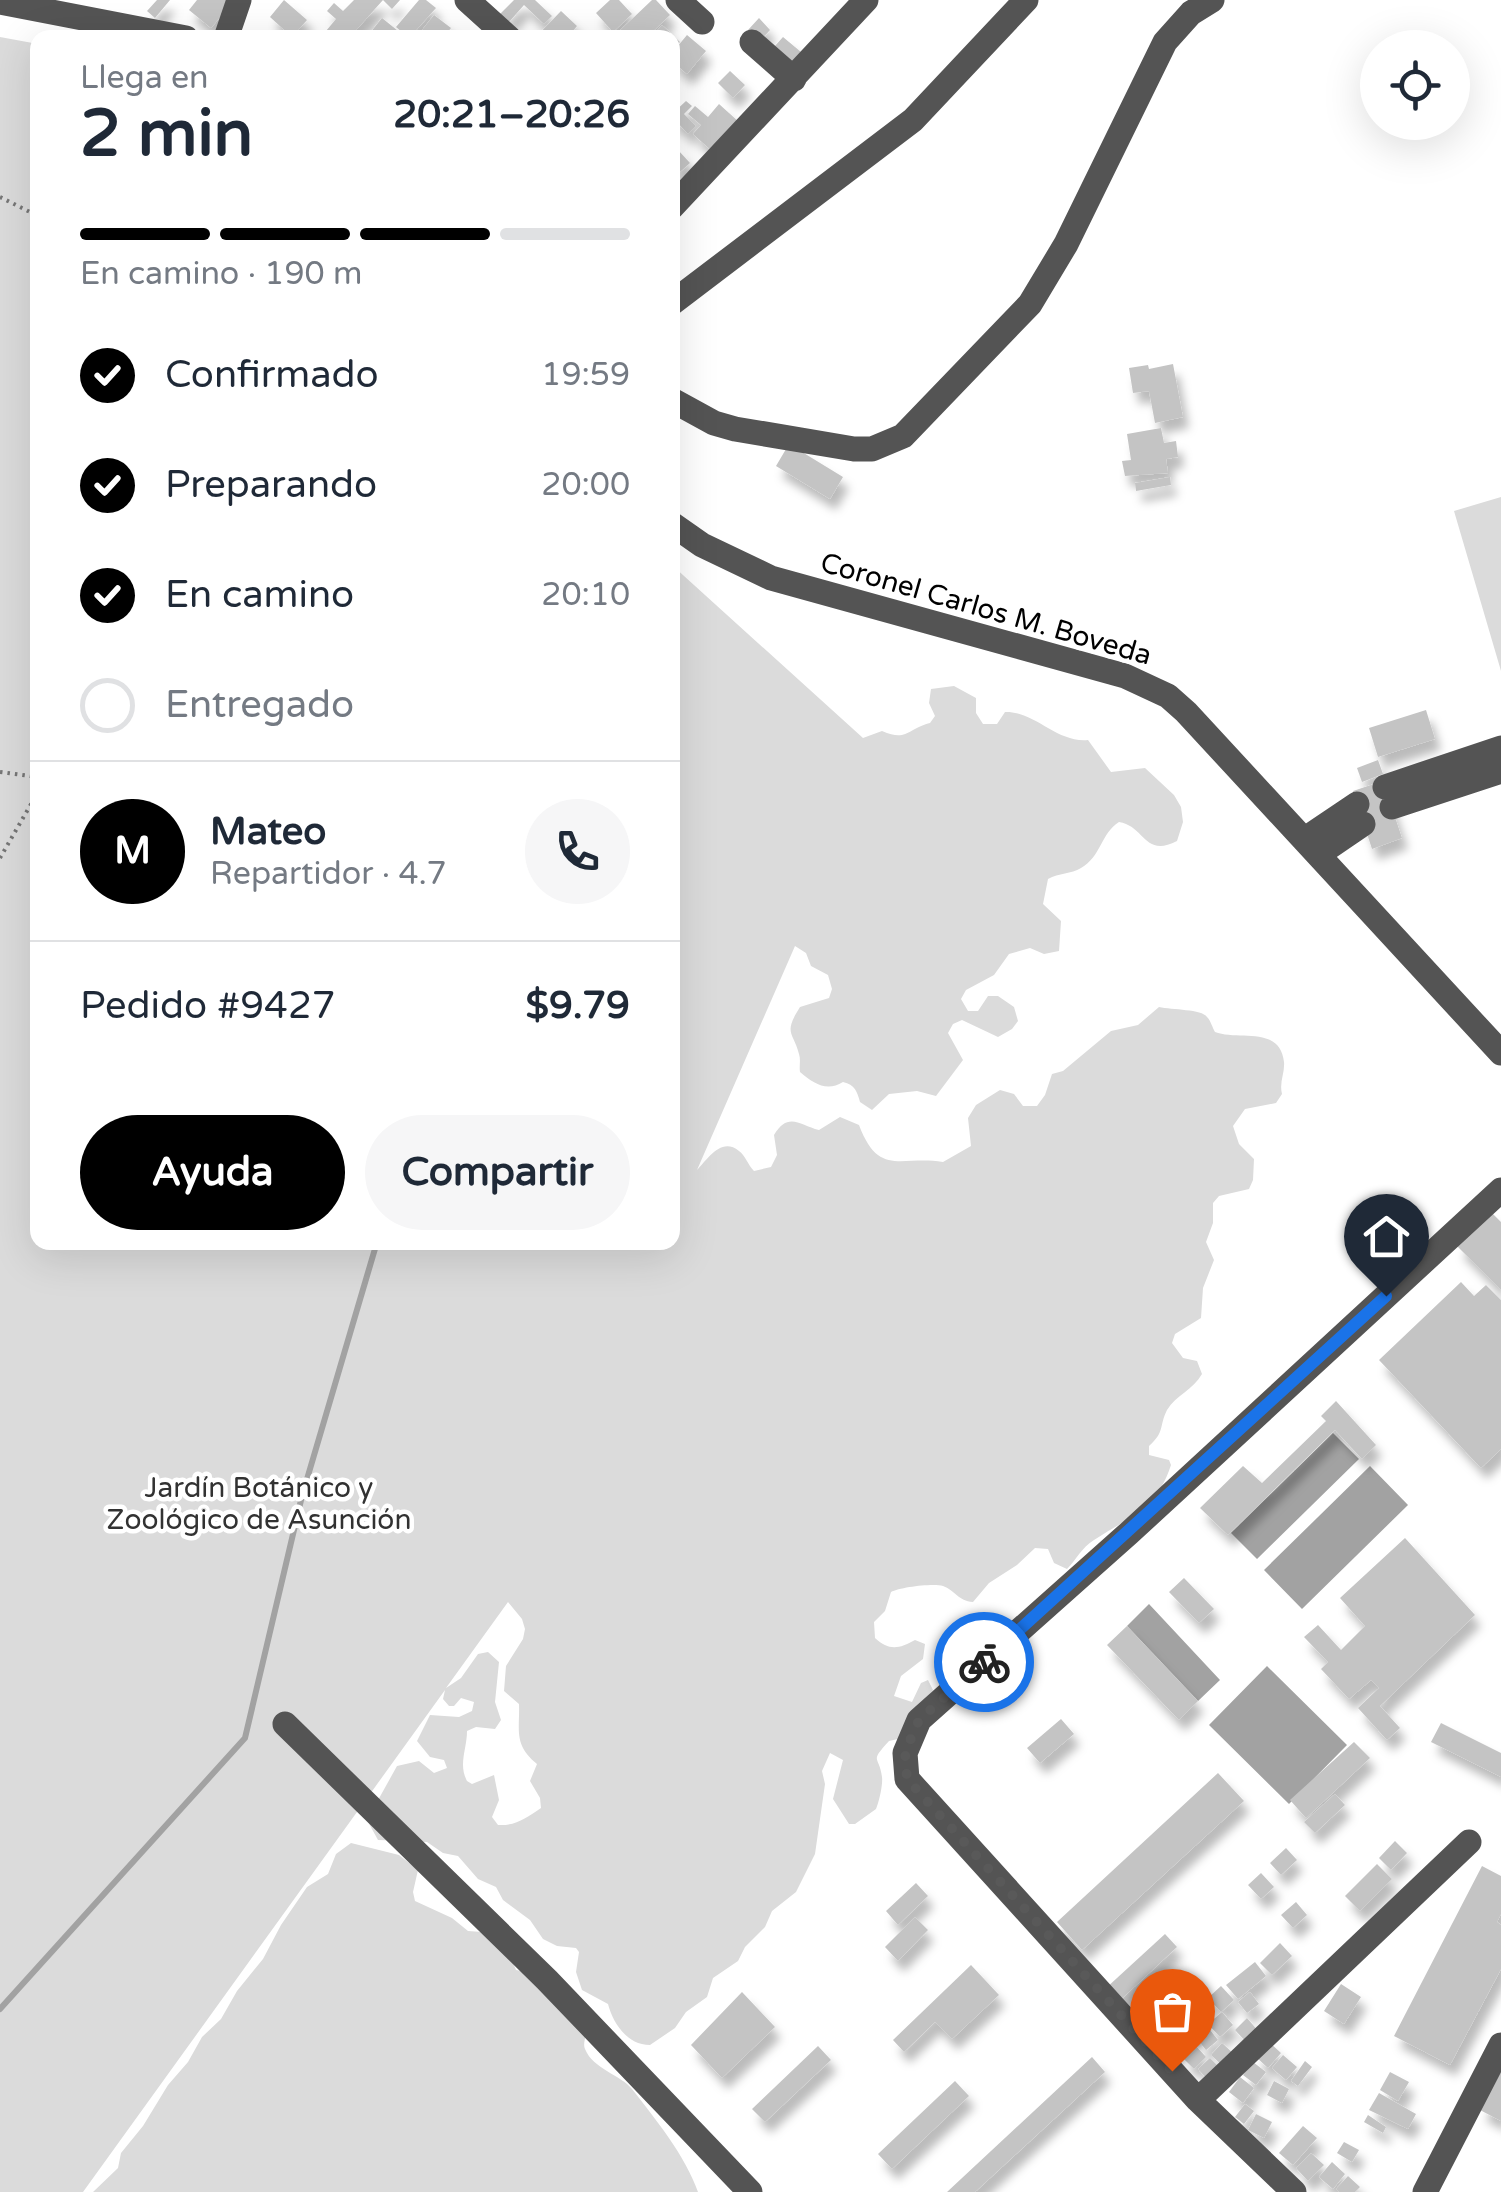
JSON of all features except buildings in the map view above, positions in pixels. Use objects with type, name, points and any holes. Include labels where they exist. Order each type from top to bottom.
[{"type":"street","points":[[229,30],[239,0]]},
{"type":"street","points":[[466,0],[500,30]]},
{"type":"street","points":[[678,0],[702,22]]},
{"type":"street","points":[[680,200],[866,0]]},
{"type":"street","points":[[680,297],[913,120],[1026,0]]},
{"type":"street","points":[[680,404],[724,426],[854,449],[872,449],[902,436],[1030,304],[1066,244],[1165,42],[1191,13],[1212,0]]},
{"type":"street","points":[[0,2],[145,30]]},
{"type":"street","points":[[752,42],[794,79]]},
{"type":"street","name":"Coronel Carlos M. Boveda","points":[[680,530],[702,545],[770,578],[1149,685],[1186,712],[1501,1053]]},
{"type":"street","points":[[1501,748],[1389,797],[1501,771]]},
{"type":"street","points":[[1312,846],[1360,814]]},
{"type":"street","points":[[1294,2192],[1198,2100],[907,1779],[905,1752],[919,1720],[1129,1533],[1501,1190]]},
{"type":"street","points":[[285,1724],[547,1980],[750,2192]]},
{"type":"street","points":[[1198,2100],[1469,1842]]},
{"type":"street","points":[[1425,2192],[1501,2044]]},
{"type":"path","points":[[0,198],[30,212]]},
{"type":"path","points":[[0,772],[30,776]]},
{"type":"path","points":[[0,858],[30,806]]},
{"type":"green space","name":"Jardín Botánico y Zoológico de Asunción","points":[[0,37],[30,43],[30,1250],[680,1250],[680,572],[863,738],[882,731],[902,735],[930,723],[935,716],[929,703],[931,689],[954,686],[976,698],[976,713],[983,724],[997,724],[1005,712],[1016,713],[1066,737],[1088,740],[1111,772],[1145,768],[1174,795],[1183,822],[1177,841],[1158,846],[1119,822],[1088,863],[1048,879],[1043,904],[1061,921],[1059,951],[1044,954],[1030,948],[1009,954],[994,975],[966,990],[961,999],[968,1011],[978,1011],[988,996],[998,996],[1014,1007],[1018,1021],[998,1037],[962,1020],[953,1024],[948,1033],[963,1060],[936,1096],[917,1091],[889,1094],[872,1110],[860,1102],[850,1085],[821,1085],[800,1072],[792,1022],[800,1007],[829,998],[832,989],[828,975],[811,966],[806,953],[795,946],[697,1170],[715,1151],[726,1146],[741,1153],[754,1171],[771,1167],[777,1155],[774,1135],[784,1123],[795,1122],[819,1130],[840,1117],[859,1125],[867,1142],[883,1158],[943,1162],[971,1146],[968,1118],[976,1105],[1000,1090],[1014,1094],[1023,1106],[1037,1106],[1052,1074],[1063,1071],[1111,1031],[1138,1025],[1159,1007],[1204,1014],[1215,1032],[1257,1036],[1275,1043],[1281,1050],[1284,1066],[1282,1094],[1276,1103],[1245,1109],[1233,1126],[1239,1144],[1254,1159],[1253,1180],[1249,1189],[1219,1196],[1213,1203],[1213,1223],[1206,1242],[1214,1260],[1203,1288],[1201,1318],[1175,1334],[1172,1343],[1183,1358],[1197,1361],[1202,1374],[1171,1405],[1160,1433],[1149,1446],[1149,1455],[1169,1460],[1171,1465],[1158,1492],[1140,1510],[1090,1543],[1067,1569],[1054,1563],[1048,1549],[1035,1548],[989,1583],[973,1602],[939,1585],[891,1592],[885,1611],[874,1622],[875,1638],[890,1647],[915,1640],[925,1644],[923,1659],[901,1676],[894,1696],[912,1702],[921,1683],[928,1680],[933,1690],[898,1739],[889,1741],[877,1756],[882,1780],[876,1809],[849,1824],[833,1799],[843,1760],[830,1753],[822,1771],[825,1784],[815,1854],[796,1892],[772,1911],[765,1927],[745,1947],[738,1961],[713,1978],[707,1997],[686,2012],[675,2028],[650,2045],[634,2041],[617,2025],[608,2004],[582,1990],[576,1972],[576,1948],[557,1946],[543,1939],[530,1920],[503,1900],[496,1887],[478,1879],[458,1856],[443,1853],[427,1842],[378,1840],[367,1820],[397,1766],[419,1761],[434,1773],[447,1768],[444,1760],[430,1757],[417,1741],[430,1715],[459,1717],[472,1711],[474,1702],[461,1698],[449,1706],[443,1699],[445,1690],[83,2192],[0,2192]],"holes":[[[508,1602],[525,1629],[506,1666],[504,1691],[519,1704],[519,1736],[524,1750],[537,1764],[530,1781],[541,1808],[516,1823],[498,1825],[492,1817],[499,1800],[494,1775],[472,1784],[464,1775],[463,1762],[467,1731],[476,1727],[495,1729],[501,1720],[495,1702],[499,1662],[488,1652],[478,1654],[461,1678],[446,1688]]]},
{"type":"green space","points":[[1501,497],[1501,671],[1454,511]]},
{"type":"green space","points":[[351,1843],[399,1855],[418,1870],[415,1901],[452,1918],[468,1931],[482,1932],[508,1951],[516,1970],[526,1972],[586,2034],[584,2046],[589,2056],[632,2089],[678,2151],[698,2192],[93,2192],[118,2168],[121,2153],[202,2037],[221,2019],[263,1959],[307,1887],[328,1874],[336,1854]]},
{"type":"shaded area","points":[[1333,1433],[1359,1459],[1257,1559],[1231,1533]]},
{"type":"shaded area","points":[[1370,1466],[1408,1505],[1302,1609],[1264,1570]]},
{"type":"shaded area","points":[[1149,1604],[1220,1680],[1198,1701],[1127,1626]]},
{"type":"shaded area","points":[[1267,1666],[1347,1745],[1289,1804],[1209,1725]]},
{"type":"waterway","points":[[0,2009],[245,1738],[302,1496],[375,1250]]},
{"type":"way so far","points":[[984,1662],[919,1720],[905,1752],[907,1779],[1172,2071]]},
{"type":"route","points":[[984,1662],[1386,1296]]}]
